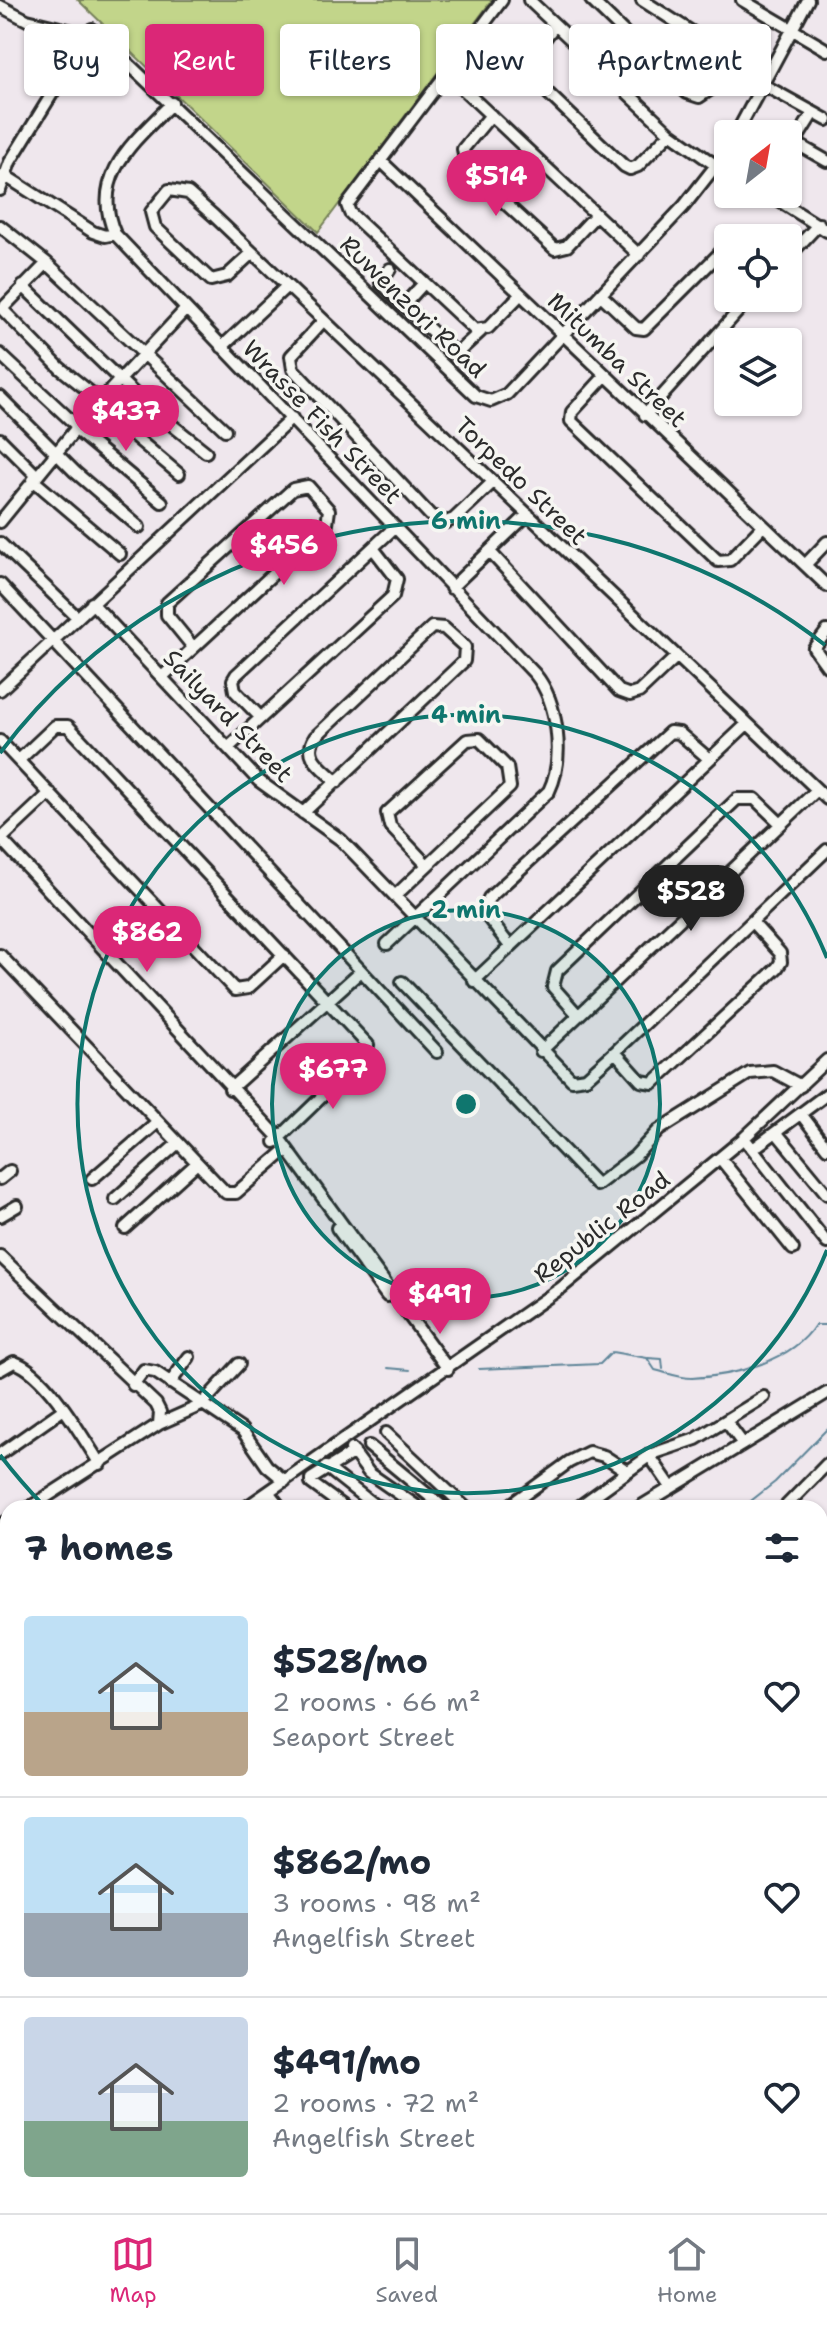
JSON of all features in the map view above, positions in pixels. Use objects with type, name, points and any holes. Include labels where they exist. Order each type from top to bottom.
[{"type":"street","points":[[484,24],[502,0]]},
{"type":"street","points":[[529,0],[670,133],[714,165]]},
{"type":"street","points":[[591,0],[616,24]]},
{"type":"street","points":[[642,0],[678,24]]},
{"type":"street","points":[[742,0],[827,50]]},
{"type":"street","points":[[771,67],[808,0]]},
{"type":"street","points":[[0,7],[27,20],[48,24]]},
{"type":"street","points":[[555,25],[528,61],[527,71],[626,168],[633,169],[670,133]]},
{"type":"street","name":"Ruwenzori Road","points":[[129,65],[480,398],[491,401],[503,397],[562,336],[714,170]]},
{"type":"street","points":[[771,87],[827,120]]},
{"type":"street","points":[[436,88],[347,205],[350,213],[470,327],[481,331]]},
{"type":"street","points":[[0,190],[4,175],[52,96]]},
{"type":"street","points":[[471,96],[639,255]]},
{"type":"street","points":[[743,120],[756,96]]},
{"type":"street","points":[[4,175],[93,232],[105,236],[115,234],[105,207],[110,178],[131,146],[172,103]]},
{"type":"street","points":[[813,113],[798,137],[799,145],[827,161]]},
{"type":"street","points":[[491,115],[463,149],[461,158],[466,167],[555,249],[567,246],[596,215]]},
{"type":"street","name":"Mitumba Street","points":[[381,161],[827,586]]},
{"type":"street","name":"Torpedo Street","points":[[252,253],[222,279],[215,281],[204,274],[150,217],[169,190],[188,193],[252,253],[287,286],[493,482],[528,514],[827,799]]},
{"type":"street","points":[[791,208],[823,228],[802,245]]},
{"type":"street","points":[[0,226],[47,263],[225,430]]},
{"type":"street","name":"Wrasse Fish Street","points":[[115,234],[535,674],[547,692],[553,711],[554,776],[542,799],[387,944]]},
{"type":"street","points":[[601,295],[636,328],[644,329],[714,259]]},
{"type":"street","points":[[47,263],[2,311],[179,474]]},
{"type":"street","points":[[390,269],[381,283],[456,354],[520,295]]},
{"type":"street","points":[[404,305],[424,283]]},
{"type":"street","points":[[23,286],[143,402],[206,452]]},
{"type":"street","points":[[222,347],[287,286]]},
{"type":"street","points":[[0,522],[55,452],[186,309]]},
{"type":"street","points":[[645,415],[737,312]]},
{"type":"street","points":[[323,321],[291,356],[293,369],[430,515],[446,522],[454,519],[493,482]]},
{"type":"street","points":[[0,354],[76,428],[162,502]]},
{"type":"street","points":[[605,376],[572,412],[571,421],[718,561],[730,560],[763,526]]},
{"type":"street","points":[[0,397],[55,452],[139,527]]},
{"type":"street","points":[[0,690],[292,418]]},
{"type":"street","points":[[0,439],[35,478],[120,554]]},
{"type":"street","points":[[162,677],[327,524],[329,510],[308,486],[293,489],[167,603],[167,615],[193,647]]},
{"type":"street","points":[[451,588],[528,514]]},
{"type":"street","points":[[261,718],[235,691],[233,680],[236,675],[395,527]]},
{"type":"street","points":[[805,565],[827,542]]},
{"type":"street","points":[[0,543],[77,617]]},
{"type":"street","points":[[228,748],[396,591],[397,579],[373,548]]},
{"type":"street","points":[[490,552],[619,691],[630,695],[639,692],[676,657]]},
{"type":"street","points":[[0,584],[437,1052]]},
{"type":"street","name":"Sailyard Street","points":[[92,603],[268,789],[341,840],[569,1078],[586,1078],[827,850]]},
{"type":"street","points":[[303,813],[337,782],[464,661],[465,647],[450,632],[432,627],[311,741],[310,756],[337,782]]},
{"type":"street","points":[[827,631],[814,650],[827,666]]},
{"type":"street","points":[[474,981],[747,724]]},
{"type":"street","points":[[19,760],[55,726],[68,726],[368,1045],[367,1052],[274,1137]]},
{"type":"street","points":[[509,945],[483,911],[489,898],[670,732],[679,733],[708,758]]},
{"type":"street","points":[[395,896],[510,787],[507,767],[479,739],[467,740],[387,813],[390,826],[427,865]]},
{"type":"street","points":[[0,741],[235,990],[248,988],[284,955]]},
{"type":"street","points":[[541,1051],[817,790]]},
{"type":"street","points":[[50,793],[0,839],[274,1137],[372,1279],[446,1370]]},
{"type":"street","points":[[578,1015],[553,987],[557,971],[737,799],[755,799],[781,824]]},
{"type":"street","points":[[615,1052],[641,1081],[649,1084],[658,1080],[697,1044],[781,962],[778,951],[752,922]]},
{"type":"street","points":[[0,955],[196,1164],[230,1194],[285,1151]]},
{"type":"street","points":[[230,1089],[361,971]]},
{"type":"street","points":[[402,982],[597,1185],[635,1156],[659,1130],[750,1073],[773,1071],[801,1086]]},
{"type":"street","name":"Republic Road","points":[[258,1500],[561,1288],[824,1069]]},
{"type":"street","points":[[753,1149],[827,1094]]},
{"type":"street","points":[[801,1114],[827,1148]]},
{"type":"street","points":[[92,1179],[157,1123]]},
{"type":"street","points":[[776,1132],[827,1194]]},
{"type":"street","points":[[744,1138],[827,1243]]},
{"type":"street","points":[[115,1199],[177,1144]]},
{"type":"street","points":[[720,1158],[793,1249]]},
{"type":"street","points":[[125,1228],[196,1164]]},
{"type":"street","points":[[0,1179],[10,1171]]},
{"type":"street","points":[[0,1216],[17,1206]]},
{"type":"street","points":[[0,1256],[133,1385],[159,1406],[159,1424]]},
{"type":"street","points":[[170,1383],[189,1357]]},
{"type":"street","points":[[0,1370],[10,1362],[20,1364],[64,1409],[100,1464]]},
{"type":"street","points":[[42,1500],[159,1424],[204,1404],[239,1364]]},
{"type":"street","points":[[133,1385],[147,1369],[204,1404],[249,1436],[267,1466],[285,1481]]},
{"type":"street","points":[[651,1500],[827,1393]]},
{"type":"street","points":[[588,1500],[649,1455],[696,1439],[764,1397]]},
{"type":"street","points":[[0,1454],[64,1409]]},
{"type":"street","points":[[726,1421],[743,1444]]},
{"type":"street","points":[[386,1433],[457,1500]]},
{"type":"street","points":[[345,1440],[379,1481],[408,1500]]},
{"type":"street","points":[[369,1446],[434,1500]]},
{"type":"street","points":[[334,1500],[311,1483],[312,1477],[354,1452]]},
{"type":"street","points":[[517,1500],[569,1462],[589,1452],[604,1456],[627,1471]]},
{"type":"street","points":[[649,1455],[671,1487]]},
{"type":"street","points":[[792,1500],[827,1464]]},
{"type":"street","points":[[326,1467],[368,1500]]},
{"type":"street","points":[[269,1493],[274,1500]]},
{"type":"green space","points":[[78,0],[492,0],[474,24],[436,24],[436,75],[318,232],[177,96],[264,96],[264,24],[145,24],[145,65],[129,49],[129,24],[103,24]]},
{"type":"waterway","points":[[479,1369],[600,1364],[612,1352],[647,1358],[655,1370],[674,1375],[708,1377],[761,1364],[792,1348],[815,1325],[827,1325]]},
{"type":"waterway","points":[[648,1358],[662,1359],[663,1369]]},
{"type":"waterway","points":[[388,1368],[410,1370]]},
{"type":"waterway","points":[[752,1500],[775,1482],[827,1429]]}]
